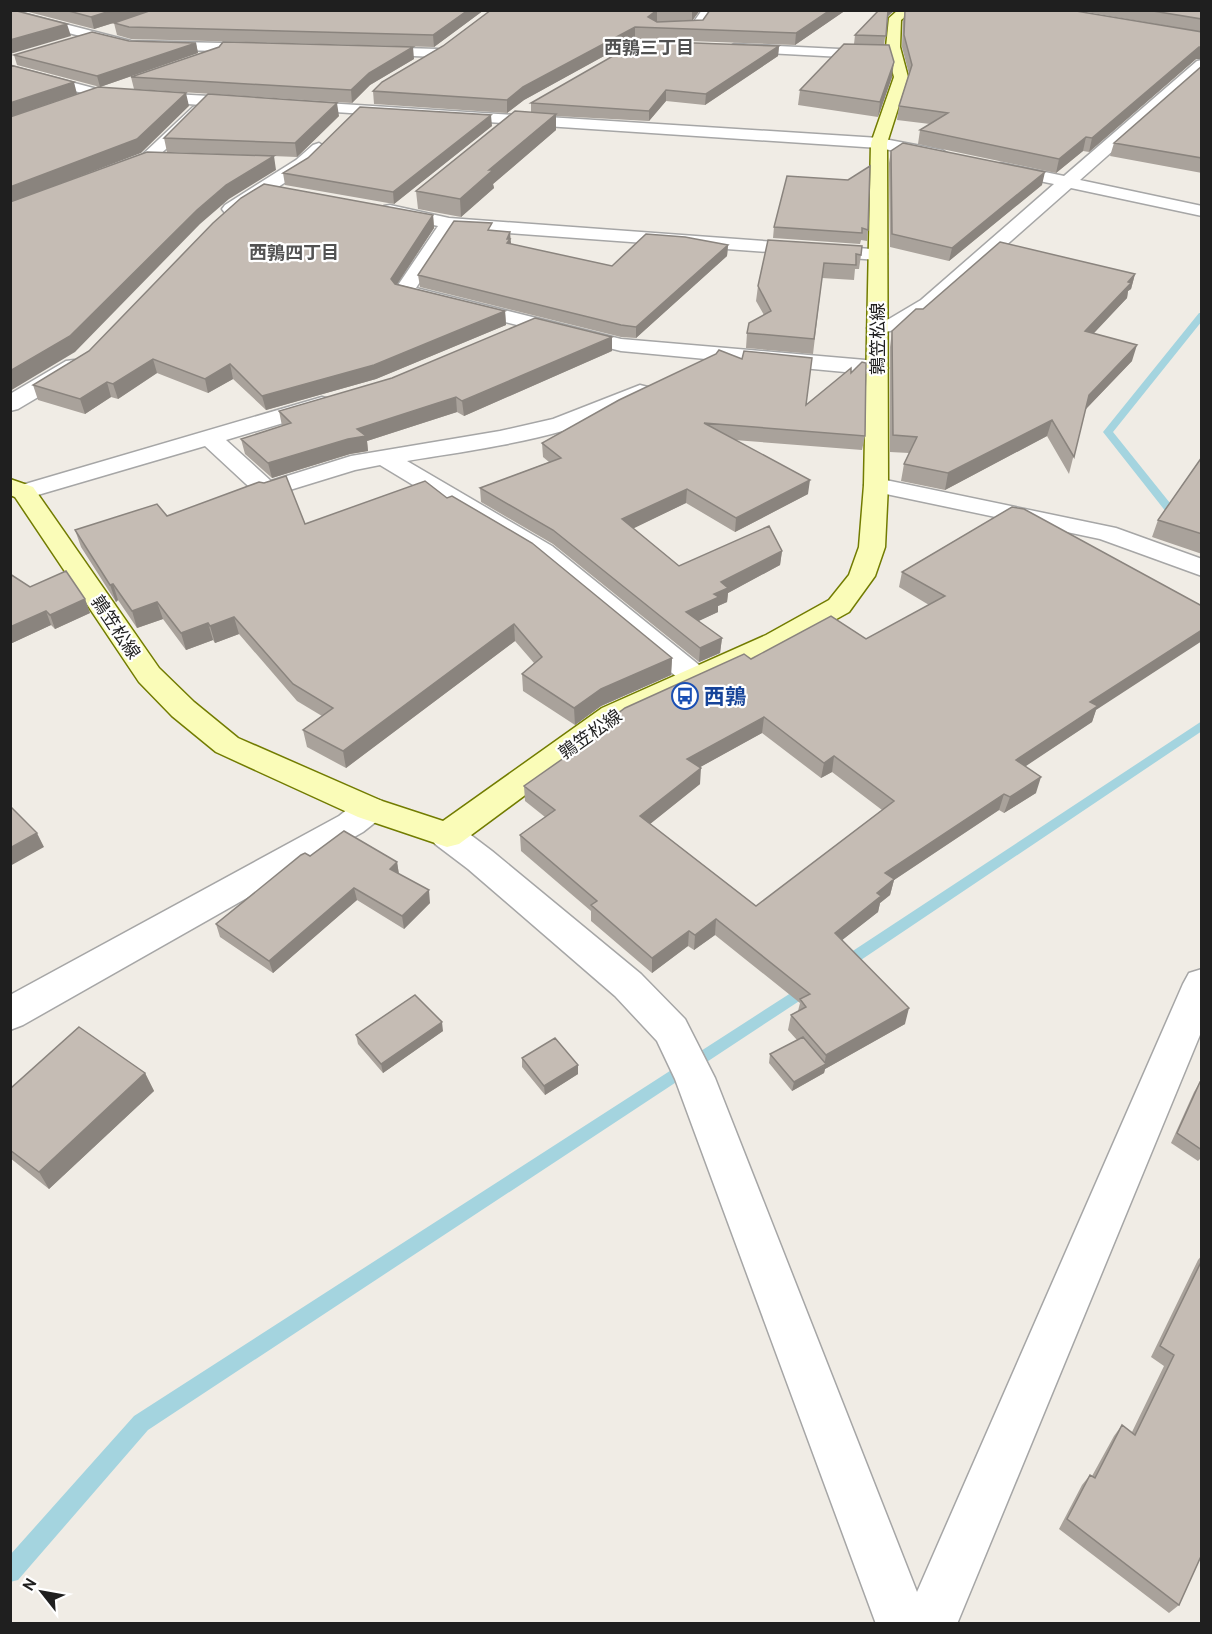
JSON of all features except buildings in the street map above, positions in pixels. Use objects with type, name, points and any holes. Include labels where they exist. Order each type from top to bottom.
[{"type":"main road","name":"鶉笠松線","points":[[17,489],[149,675],[183,709],[227,745],[369,809],[447,835],[613,715],[694,676],[776,641],[839,606],[862,576],[872,548],[876,485],[879,143],[901,77],[897,55],[893,47],[895,18],[906,11]]},
{"type":"street","points":[[636,47],[644,29],[697,27],[710,10]]},
{"type":"street","points":[[10,14],[131,45],[283,48]]},
{"type":"street","points":[[73,42],[115,29]]},
{"type":"street","points":[[198,60],[236,47]]},
{"type":"street","points":[[718,47],[897,55]]},
{"type":"street","points":[[355,50],[442,50],[415,66]]},
{"type":"street","points":[[878,328],[896,324],[928,304],[1202,64]]},
{"type":"street","points":[[10,70],[101,94],[879,143],[960,159]]},
{"type":"street","points":[[79,102],[134,83]]},
{"type":"street","points":[[215,224],[236,205],[302,164],[370,96]]},
{"type":"street","points":[[148,158],[207,100]]},
{"type":"street","points":[[490,136],[530,105]]},
{"type":"street","points":[[95,178],[148,158],[172,158]]},
{"type":"street","points":[[277,162],[302,164]]},
{"type":"street","points":[[984,164],[1202,212]]},
{"type":"street","points":[[264,188],[286,192]]},
{"type":"street","points":[[399,212],[417,197]]},
{"type":"street","points":[[376,208],[449,223],[878,254]]},
{"type":"street","points":[[449,223],[404,291],[621,345],[878,368]]},
{"type":"street","points":[[505,336],[534,323]]},
{"type":"street","points":[[10,404],[84,359],[91,352]]},
{"type":"street","points":[[685,370],[706,360],[711,354]]},
{"type":"street","points":[[208,436],[267,490],[351,463],[500,438],[559,425],[601,410],[664,380]]},
{"type":"street","points":[[17,489],[340,399]]},
{"type":"street","points":[[383,457],[543,552],[694,676]]},
{"type":"street","points":[[876,485],[1107,533],[1198,567]]},
{"type":"street","points":[[10,1014],[351,824],[369,809]]},
{"type":"street","points":[[447,835],[480,860],[628,985],[671,1030],[695,1078],[903,1623]]},
{"type":"street","points":[[930,1623],[1202,984]]},
{"type":"waterway","points":[[1178,520],[1108,432],[1202,315]]},
{"type":"waterway","points":[[844,964],[1202,725]]},
{"type":"waterway","points":[[10,1572],[141,1423],[808,988]]},
{"type":"place","name":"西鶉","points":[[685,696]]},
{"type":"district","name":"西鶉三丁目","points":[[649,47]]},
{"type":"district","name":"西鶉四丁目","points":[[294,252]]}]
